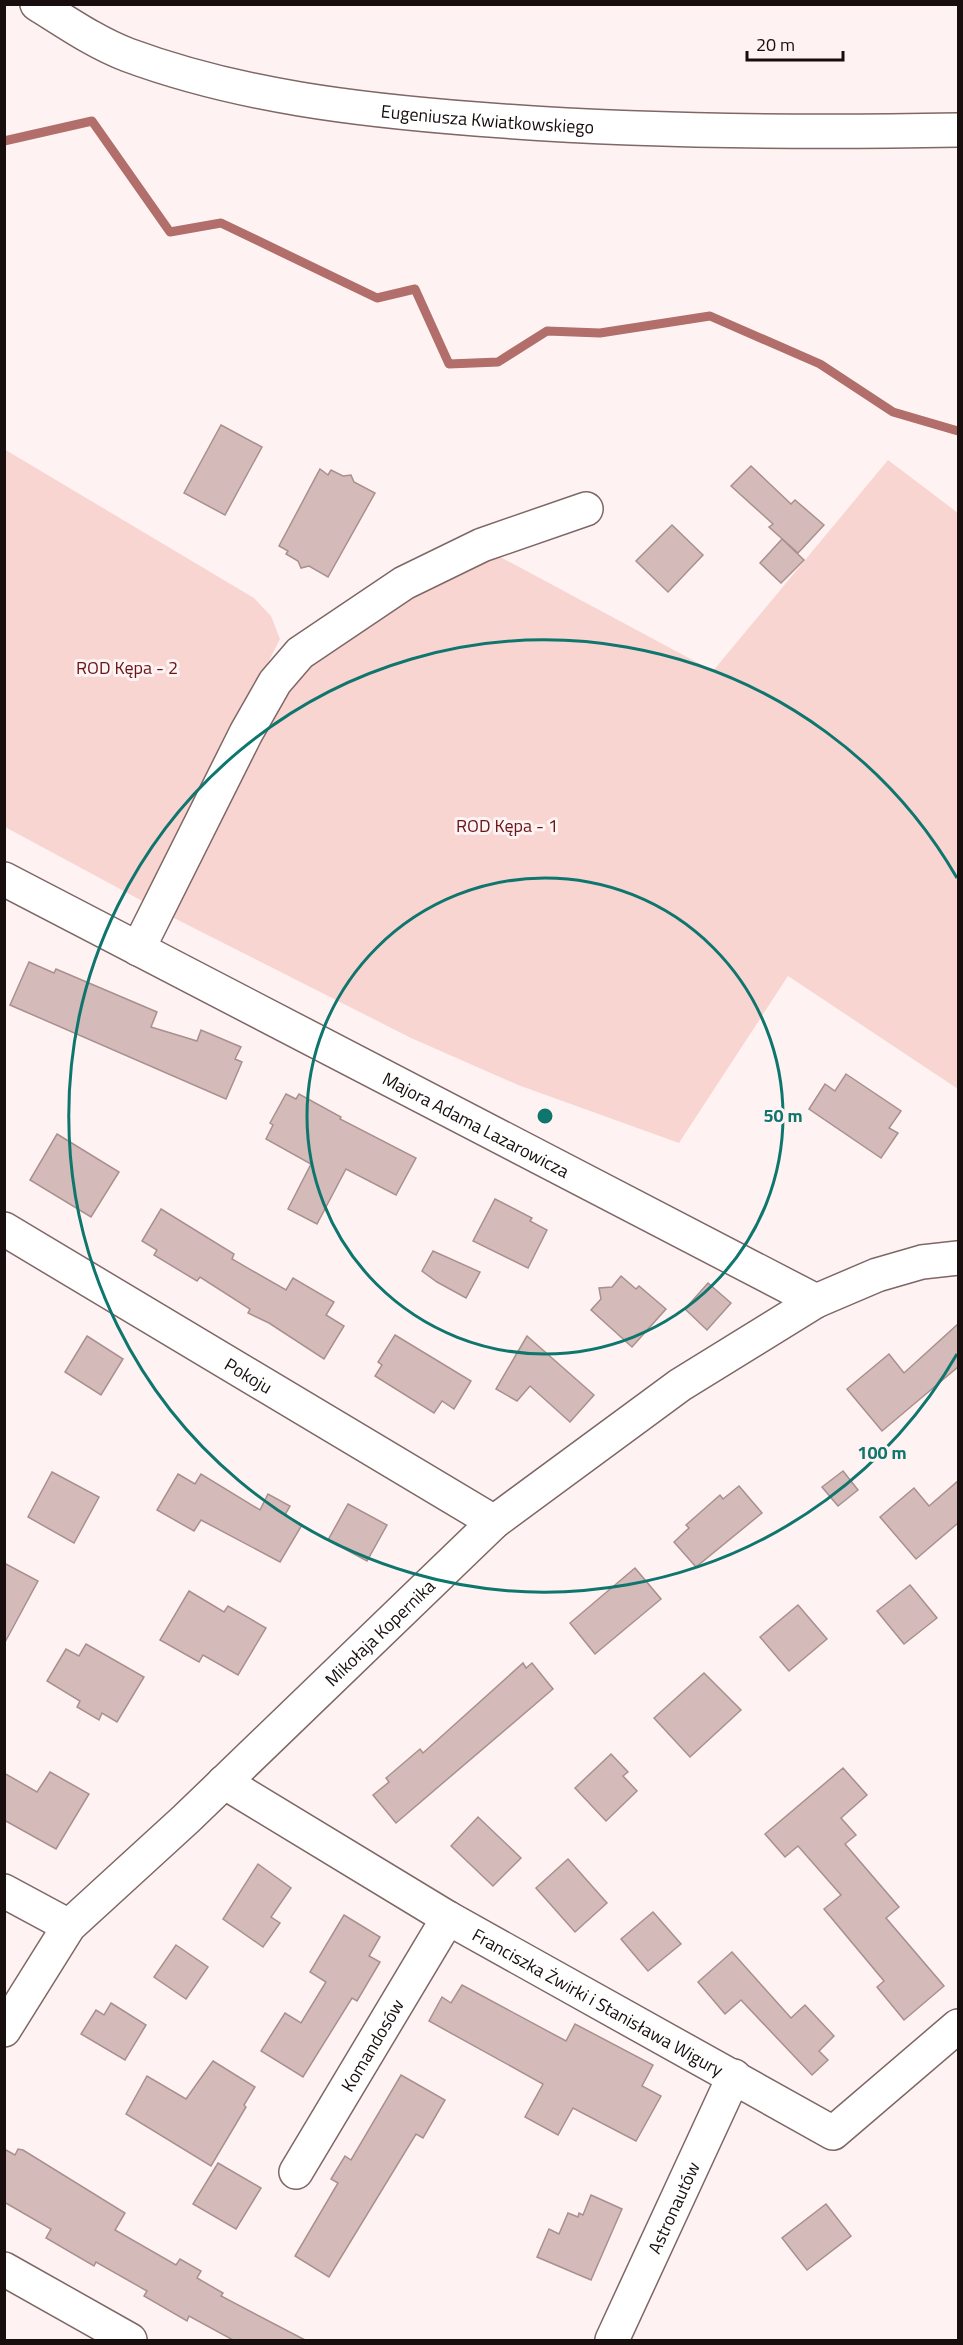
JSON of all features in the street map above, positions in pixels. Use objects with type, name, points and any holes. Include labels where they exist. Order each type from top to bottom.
[{"type":"street","name":"Eugeniusza Kwiatkowskiego","points":[[37,4],[126,55],[233,85],[363,109],[548,125],[750,132],[958,130]]},
{"type":"street","points":[[138,949],[246,733],[275,682],[300,653],[404,583],[483,545],[586,509]]},
{"type":"street","name":"Majora Adama Lazarowicza","points":[[4,879],[816,1301]]},
{"type":"street","name":"Pokoju","points":[[4,1229],[494,1522]]},
{"type":"street","points":[[816,1301],[877,1275],[922,1262],[958,1258]]},
{"type":"street","name":"Mikołaja Kopernika","points":[[4,2030],[69,1926],[224,1782],[494,1522],[680,1385],[816,1301]]},
{"type":"street","name":"Franciszka Żwirki i Stanisława Wigury","points":[[224,1782],[448,1918],[833,2133],[958,2026]]},
{"type":"street","points":[[4,1892],[69,1926]]},
{"type":"street","name":"Komandosów","points":[[296,2172],[448,1918]]},
{"type":"street","name":"Astronautów","points":[[612,2340],[734,2076]]},
{"type":"street","points":[[4,2269],[130,2340]]},
{"type":"green space","name":"ROD Kępa - 2","points":[[4,449],[254,598],[271,616],[280,639],[146,903],[5,827]]},
{"type":"green space","name":"ROD Kępa - 1","points":[[888,460],[958,513],[958,1089],[788,976],[679,1143],[518,1085],[411,1038],[168,915],[297,668],[436,582],[491,552],[713,671]]},
{"type":"building","points":[[221,425],[262,447],[225,515],[184,493]]},
{"type":"building","points":[[751,466],[791,504],[795,500],[824,525],[798,553],[769,527],[773,524],[731,486]]},
{"type":"building","points":[[320,469],[328,475],[331,470],[343,476],[351,475],[354,482],[375,493],[328,577],[309,566],[301,568],[298,561],[286,554],[288,551],[279,546]]},
{"type":"building","points":[[672,525],[703,555],[668,592],[636,561]]},
{"type":"building","points":[[782,539],[804,560],[781,583],[760,563]]},
{"type":"building","points":[[29,962],[54,973],[56,969],[157,1012],[151,1027],[197,1041],[201,1030],[241,1047],[235,1059],[242,1062],[226,1099],[10,1005]]},
{"type":"building","points":[[846,1074],[901,1111],[889,1128],[898,1133],[881,1158],[809,1109],[825,1084],[835,1091]]},
{"type":"building","points":[[286,1094],[296,1099],[299,1094],[341,1117],[340,1119],[416,1158],[396,1195],[346,1169],[317,1224],[288,1209],[311,1164],[266,1139],[273,1125],[270,1123]]},
{"type":"building","points":[[57,1134],[119,1172],[91,1217],[30,1180]]},
{"type":"building","points":[[495,1199],[532,1218],[530,1221],[547,1230],[528,1268],[473,1241]]},
{"type":"building","points":[[161,1209],[234,1254],[232,1259],[286,1290],[293,1278],[334,1302],[326,1315],[344,1326],[324,1359],[269,1323],[248,1313],[250,1309],[200,1277],[197,1281],[154,1255],[157,1250],[142,1241]]},
{"type":"building","points":[[433,1251],[480,1272],[466,1298],[422,1271]]},
{"type":"building","points":[[621,1276],[636,1289],[639,1286],[666,1309],[632,1347],[591,1310],[601,1299],[599,1288],[612,1287]]},
{"type":"building","points":[[708,1283],[731,1303],[707,1330],[685,1309]]},
{"type":"building","points":[[958,1324],[958,1367],[882,1431],[847,1389],[889,1354],[904,1373]]},
{"type":"building","points":[[395,1335],[471,1381],[454,1409],[442,1401],[434,1413],[375,1376],[382,1365],[378,1362]]},
{"type":"building","points":[[87,1336],[123,1359],[101,1395],[65,1372]]},
{"type":"building","points":[[527,1336],[594,1395],[570,1422],[530,1386],[517,1401],[496,1389]]},
{"type":"building","points":[[843,1471],[858,1490],[838,1506],[822,1487]]},
{"type":"building","points":[[52,1472],[99,1497],[74,1543],[28,1517]]},
{"type":"building","points":[[178,1474],[195,1484],[201,1474],[260,1510],[268,1494],[290,1506],[285,1515],[302,1525],[280,1562],[201,1520],[194,1531],[157,1510]]},
{"type":"building","points":[[958,1481],[958,1523],[916,1559],[880,1517],[914,1488],[929,1506]]},
{"type":"building","points":[[739,1486],[762,1513],[696,1567],[674,1542],[689,1528],[686,1525],[720,1495],[723,1499]]},
{"type":"building","points":[[348,1504],[387,1525],[367,1561],[328,1540]]},
{"type":"building","points":[[4,1563],[38,1581],[4,1644]]},
{"type":"building","points":[[635,1568],[661,1599],[595,1654],[570,1623]]},
{"type":"building","points":[[910,1585],[937,1618],[904,1644],[877,1611]]},
{"type":"building","points":[[189,1591],[224,1612],[228,1606],[266,1628],[238,1675],[203,1655],[199,1662],[160,1640]]},
{"type":"building","points":[[798,1605],[827,1639],[789,1671],[760,1637]]},
{"type":"building","points":[[86,1644],[144,1677],[117,1722],[102,1713],[99,1720],[77,1707],[80,1701],[47,1681],[66,1649],[79,1656]]},
{"type":"building","points":[[523,1663],[526,1668],[532,1663],[553,1689],[396,1823],[373,1795],[389,1782],[386,1778],[420,1749],[423,1753]]},
{"type":"building","points":[[704,1673],[741,1710],[690,1757],[654,1718]]},
{"type":"building","points":[[611,1754],[628,1772],[623,1776],[637,1791],[606,1821],[575,1788]]},
{"type":"building","points":[[843,1768],[867,1795],[841,1818],[856,1835],[845,1844],[899,1907],[886,1918],[944,1986],[904,2020],[877,1987],[884,1981],[824,1909],[841,1895],[798,1846],[785,1857],[765,1834]]},
{"type":"building","points":[[50,1772],[89,1794],[56,1849],[4,1820],[4,1773],[37,1792]]},
{"type":"building","points":[[478,1817],[521,1858],[493,1886],[451,1846]]},
{"type":"building","points":[[568,1859],[607,1903],[575,1932],[536,1888]]},
{"type":"building","points":[[258,1864],[291,1888],[271,1917],[280,1923],[263,1947],[223,1919]]},
{"type":"building","points":[[653,1912],[681,1944],[648,1971],[621,1939]]},
{"type":"building","points":[[344,1915],[380,1937],[369,1956],[380,1962],[357,2001],[352,1998],[303,2077],[261,2051],[285,2013],[301,2023],[326,1982],[310,1972]]},
{"type":"building","points":[[176,1945],[208,1967],[186,1999],[154,1977]]},
{"type":"building","points":[[732,1952],[791,2018],[805,2005],[834,2036],[819,2051],[828,2060],[812,2075],[741,2000],[725,2014],[698,1982]]},
{"type":"building","points":[[462,1985],[566,2041],[575,2024],[653,2065],[642,2086],[661,2096],[636,2141],[573,2108],[558,2135],[525,2117],[543,2084],[429,2021],[442,1997],[451,2003]]},
{"type":"building","points":[[111,2003],[146,2025],[125,2060],[81,2034],[96,2010],[104,2015]]},
{"type":"building","points":[[213,2061],[255,2087],[244,2105],[246,2107],[211,2166],[126,2114],[147,2076],[186,2099]]},
{"type":"building","points":[[401,2075],[445,2100],[423,2138],[416,2134],[329,2277],[295,2256],[338,2183],[331,2179],[345,2156],[351,2160]]},
{"type":"building","points":[[4,2149],[15,2155],[18,2149],[23,2150],[125,2213],[115,2230],[176,2265],[180,2259],[201,2271],[197,2278],[223,2293],[221,2296],[305,2340],[233,2340],[189,2316],[187,2321],[144,2296],[147,2291],[96,2262],[94,2266],[46,2238],[51,2229],[4,2202]]},
{"type":"building","points":[[218,2163],[261,2188],[236,2229],[193,2204]]},
{"type":"building","points":[[591,2195],[622,2209],[591,2280],[537,2257],[549,2229],[559,2234],[568,2213],[578,2217],[579,2213],[583,2215]]},
{"type":"building","points":[[826,2204],[851,2236],[807,2270],[782,2238]]},
{"type":"waterway","points":[[4,141],[92,121],[170,232],[221,223],[377,298],[415,289],[449,364],[498,362],[547,331],[600,333],[710,316],[820,364],[893,412],[958,431]]}]
